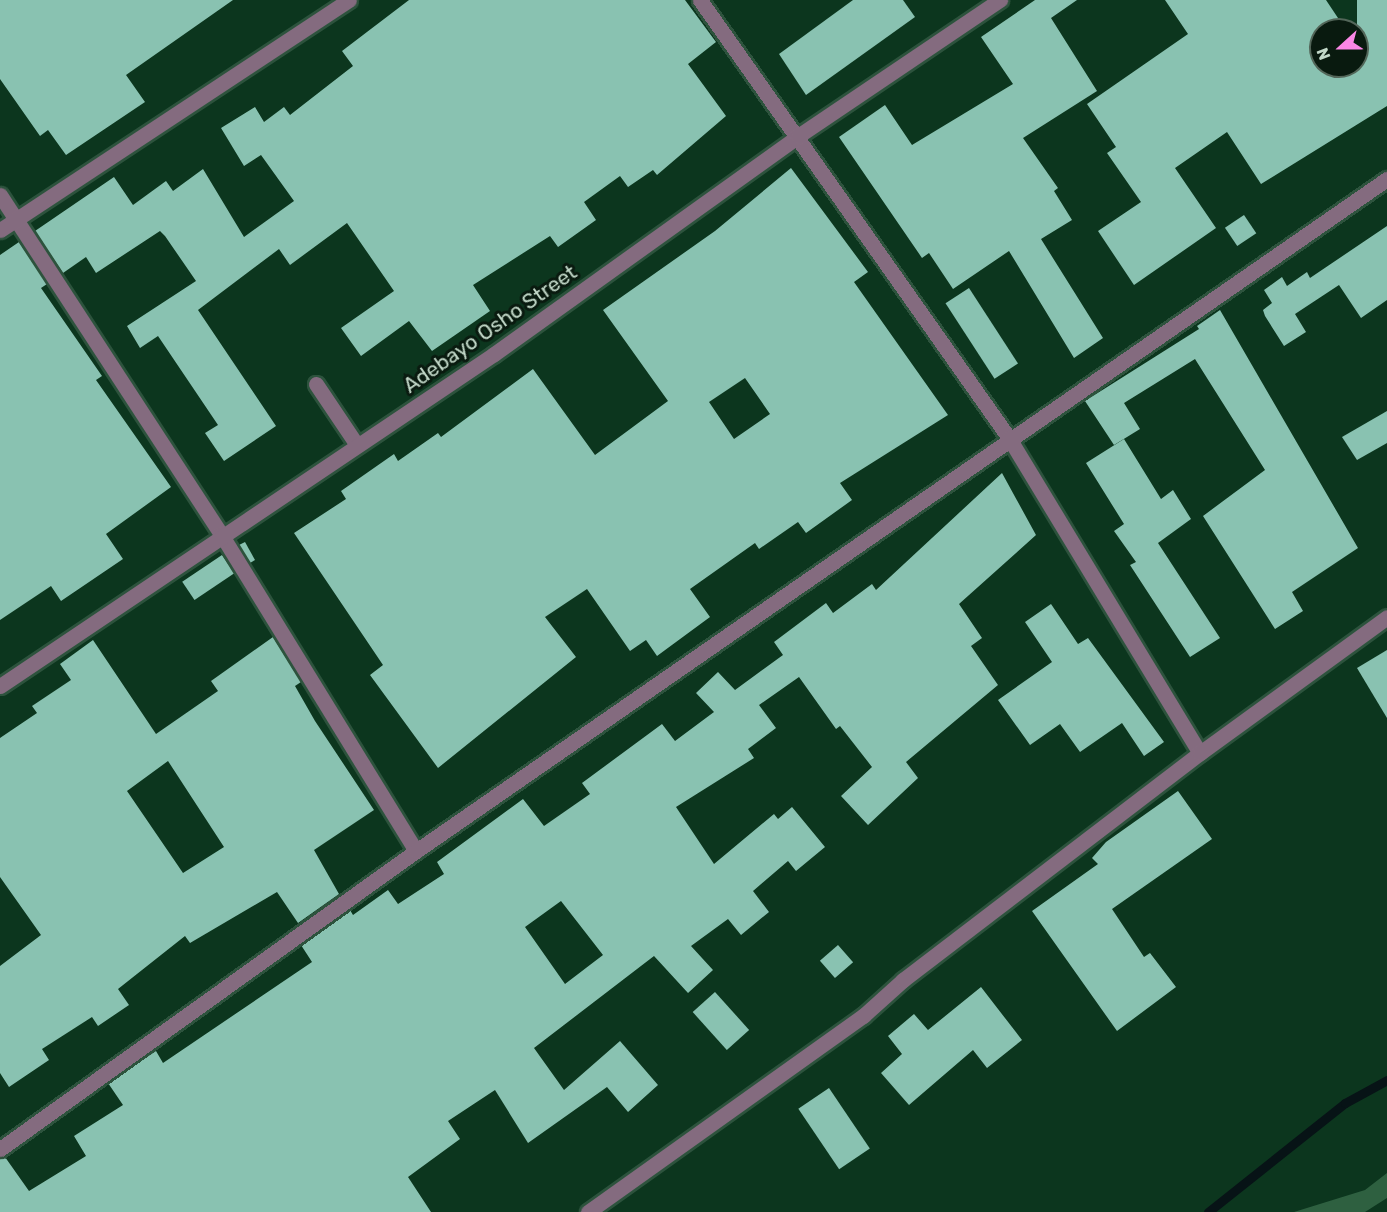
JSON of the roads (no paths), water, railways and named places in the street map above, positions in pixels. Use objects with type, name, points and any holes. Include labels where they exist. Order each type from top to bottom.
[{"type":"street","points":[[0,230],[349,0]]},
{"type":"street","points":[[700,0],[1010,438],[1200,753]]},
{"type":"street","name":"Adebayo Osho Street","points":[[0,686],[221,534],[357,445],[798,136],[1000,0]]},
{"type":"street","points":[[0,1149],[416,851],[1387,179]]},
{"type":"street","points":[[0,195],[221,534],[416,851]]},
{"type":"street","points":[[316,384],[357,445]]},
{"type":"street","points":[[588,1212],[863,1016],[1200,753],[1387,617]]},
{"type":"waterway","points":[[1208,1212],[1345,1103],[1387,1080]]}]
